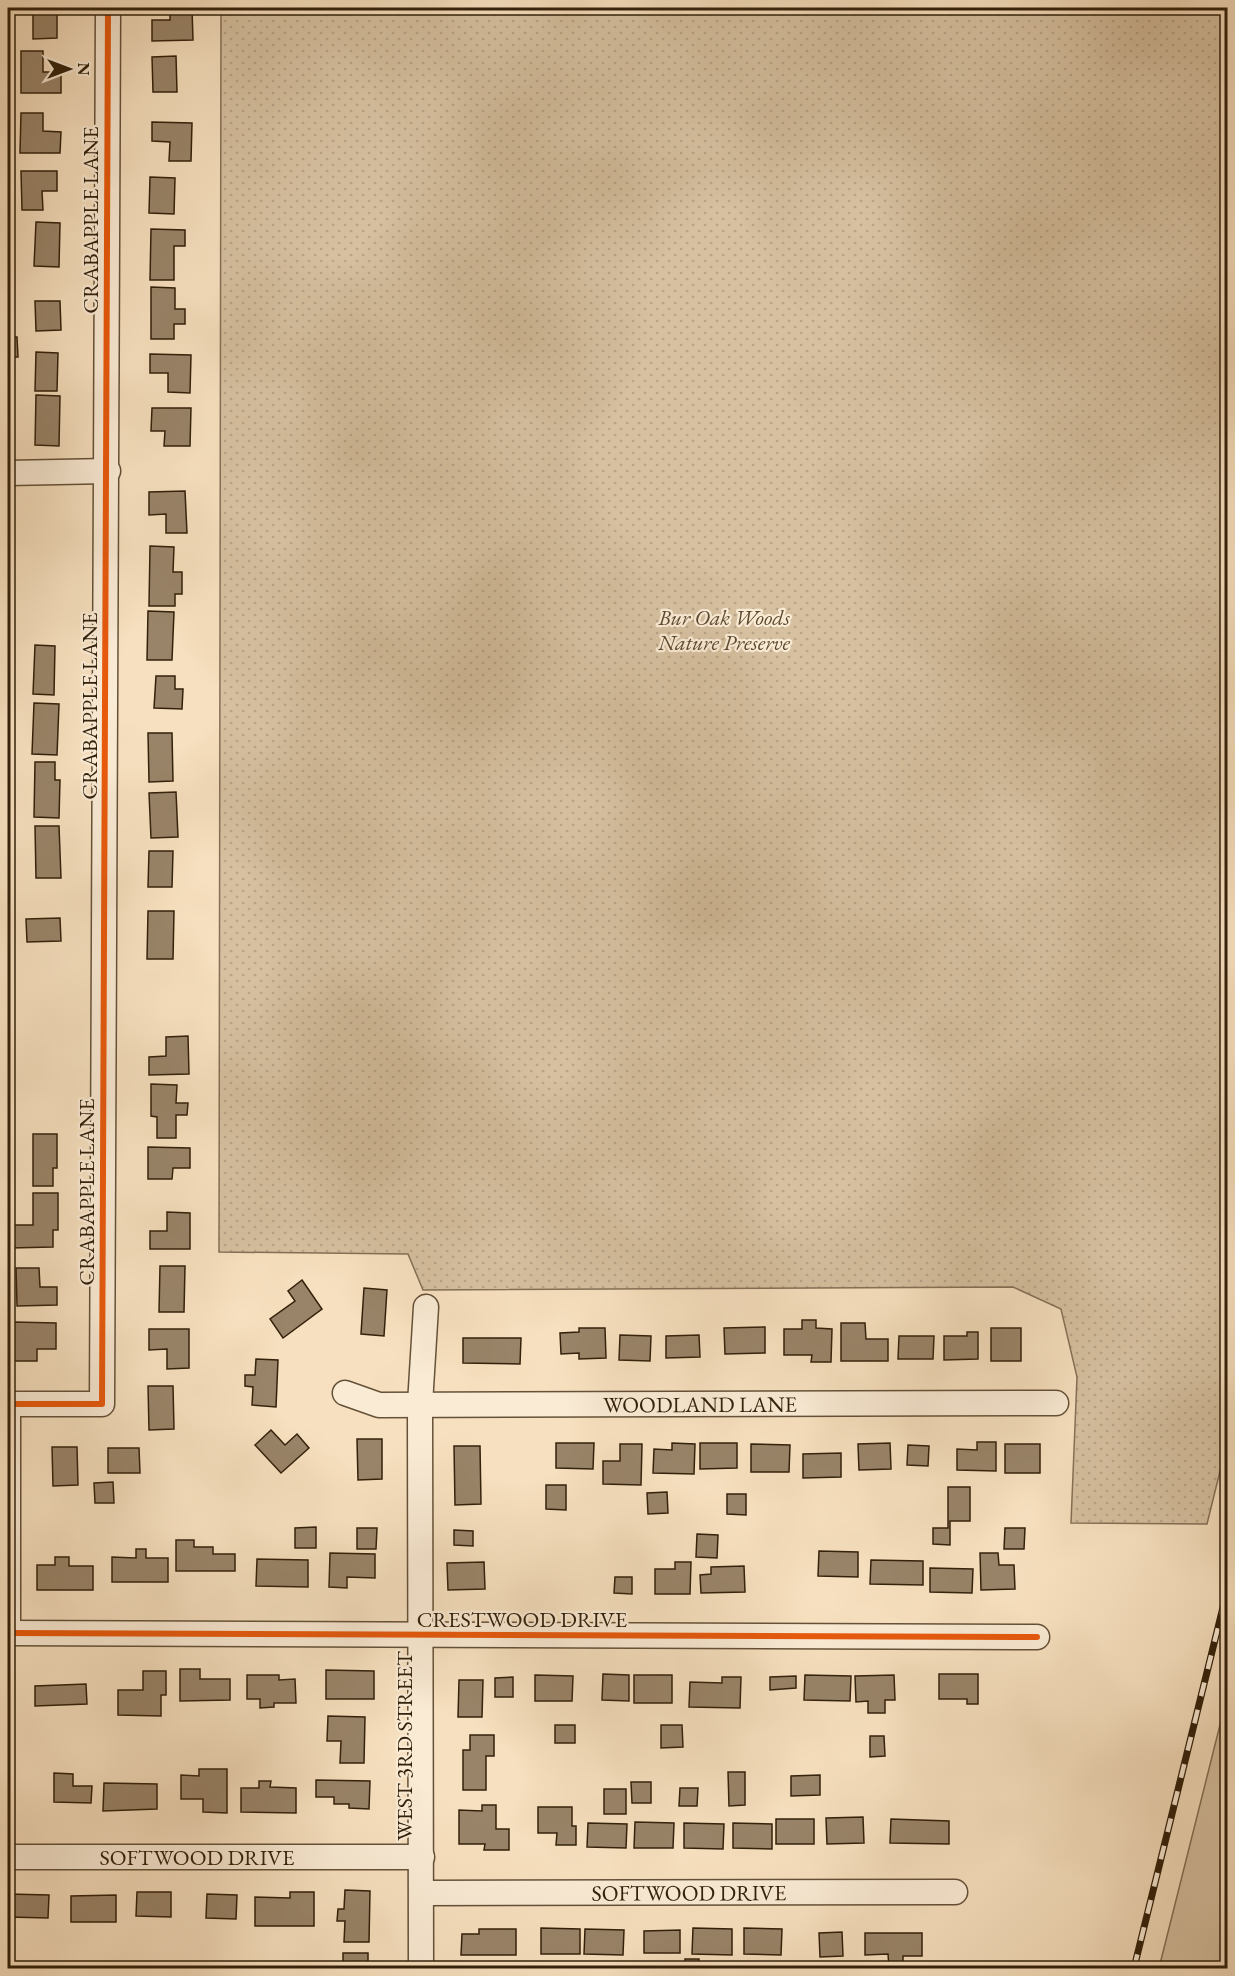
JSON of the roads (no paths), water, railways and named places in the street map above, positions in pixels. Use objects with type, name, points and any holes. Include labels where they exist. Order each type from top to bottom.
[{"type":"street","name":"CRABAPPLE LANE","points":[[8,1404],[102,1404],[108,471],[108,8]]},
{"type":"street","points":[[8,473],[108,471]]},
{"type":"street","name":"WEST 3RD STREET","points":[[421,1968],[420,1404],[426,1307]]},
{"type":"street","name":"WOODLAND LANE","points":[[345,1393],[379,1405],[1056,1403]]},
{"type":"street","points":[[8,1404],[8,1633]]},
{"type":"street","name":"CRESTWOOD DRIVE","points":[[8,1633],[422,1637],[1037,1636]]},
{"type":"street","name":"SOFTWOOD DRIVE","points":[[8,1857],[422,1857]]},
{"type":"street","name":"SOFTWOOD DRIVE","points":[[422,1893],[955,1892]]},
{"type":"railway","points":[[1134,1968],[1228,1587]]},
{"type":"park label","name":"Bur Oak Woods Nature Preserve","points":[[724,630]]}]
